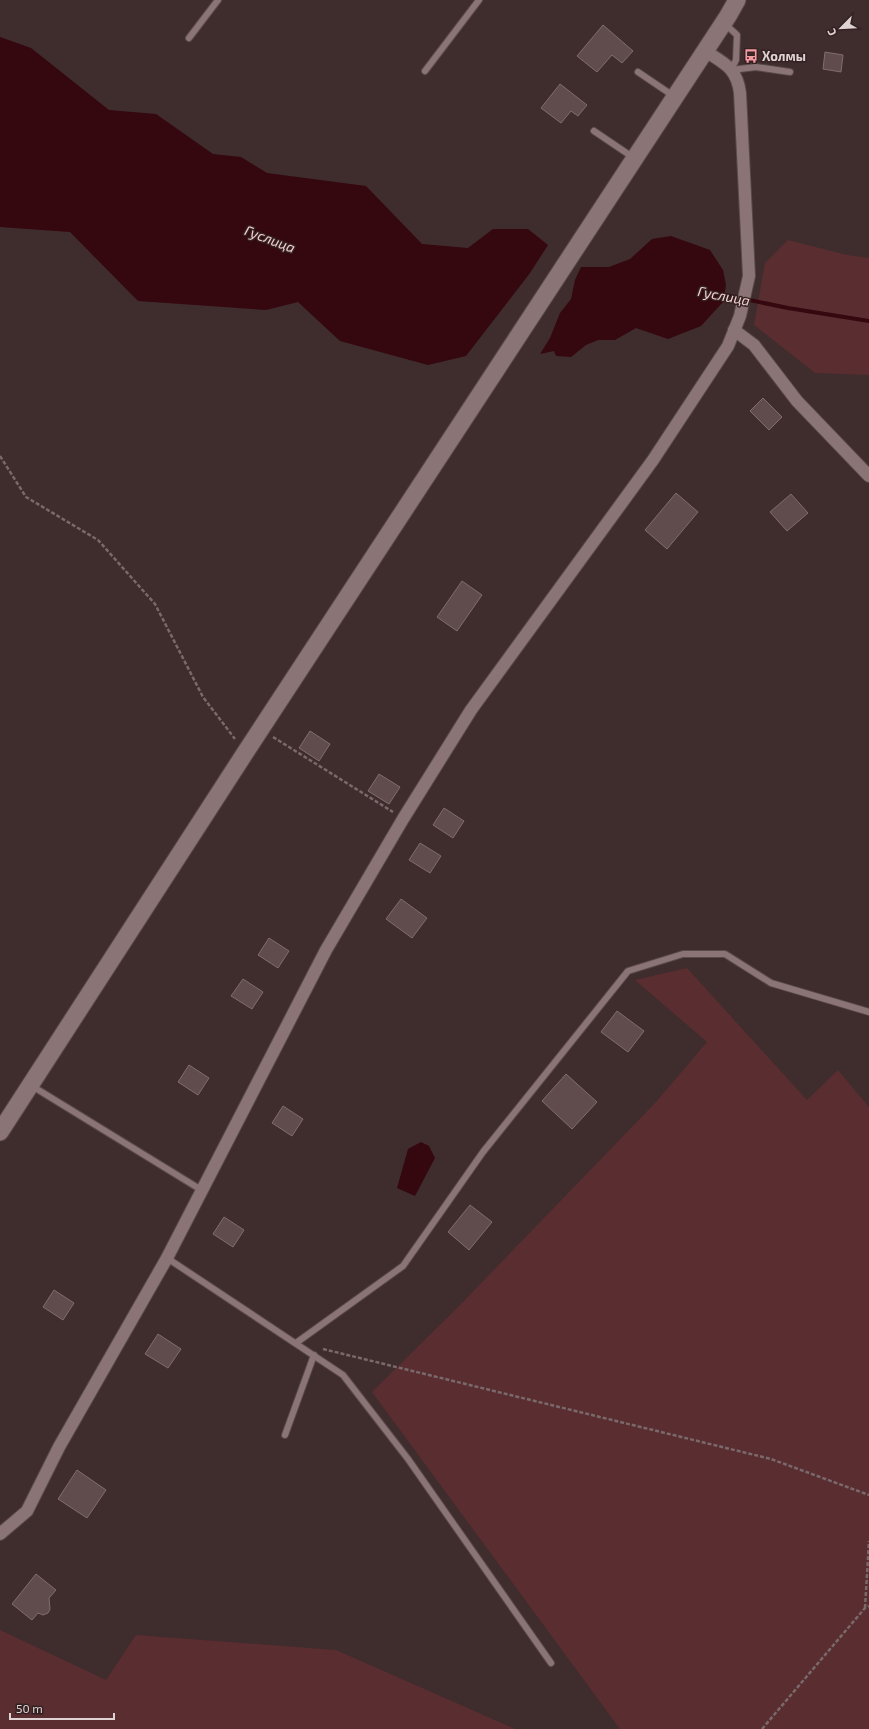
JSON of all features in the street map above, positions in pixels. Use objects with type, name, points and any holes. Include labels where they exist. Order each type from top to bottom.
[{"type":"main road","points":[[0,1132],[245,753],[724,23],[736,0]]},
{"type":"street","points":[[0,1534],[27,1511],[59,1447],[167,1258],[203,1191],[326,950],[403,819],[470,710],[653,460],[728,346],[740,316],[749,276],[740,92],[738,80],[731,70],[705,51]]},
{"type":"street","points":[[734,330],[754,346],[797,401],[869,476]]},
{"type":"lane","points":[[190,38],[218,0]]},
{"type":"lane","points":[[425,71],[479,0]]},
{"type":"lane","points":[[724,23],[737,35],[736,60],[731,70]]},
{"type":"lane","points":[[731,70],[756,67],[790,72]]},
{"type":"lane","points":[[638,72],[675,97]]},
{"type":"lane","points":[[594,131],[635,159]]},
{"type":"lane","points":[[296,1343],[403,1266],[482,1152],[628,971],[683,954],[725,954],[772,983],[869,1012]]},
{"type":"lane","points":[[30,1084],[203,1191]]},
{"type":"lane","points":[[167,1258],[343,1375],[408,1459],[551,1663]]},
{"type":"lane","points":[[285,1435],[314,1355]]},
{"type":"path","points":[[0,456],[26,497],[98,540],[155,604],[203,697],[245,753]]},
{"type":"path","points":[[261,729],[403,819]]},
{"type":"path","points":[[319,1348],[771,1459],[869,1495]]},
{"type":"path","points":[[865,1608],[869,1541]]},
{"type":"path","points":[[762,1729],[865,1608],[869,1606]]},
{"type":"shaded area","points":[[788,240],[847,255],[869,258],[869,375],[815,373],[754,325],[765,263]]},
{"type":"shaded area","points":[[687,968],[807,1100],[838,1070],[869,1107],[869,1729],[620,1729],[372,1392],[460,1305],[656,1102],[707,1042],[635,980]]},
{"type":"shaded area","points":[[0,1630],[106,1680],[136,1635],[336,1650],[515,1729],[0,1729]]},
{"type":"water","points":[[0,37],[31,48],[109,110],[156,114],[213,154],[241,157],[267,173],[366,186],[422,244],[468,248],[493,229],[528,229],[548,245],[530,273],[466,356],[428,365],[340,341],[298,302],[266,310],[138,301],[70,232],[0,227]]},
{"type":"water","points":[[671,236],[710,250],[723,270],[726,285],[723,302],[701,326],[668,339],[636,328],[615,340],[598,340],[586,345],[571,357],[556,356],[554,351],[540,354],[550,338],[560,313],[571,299],[575,280],[581,267],[609,267],[630,259],[652,239]]},
{"type":"water","points":[[421,1142],[429,1146],[435,1158],[415,1196],[397,1188],[408,1149]]},
{"type":"building","points":[[603,25],[633,51],[622,63],[612,55],[597,72],[577,56]]},
{"type":"building","points":[[825,52],[843,55],[841,72],[823,69]]},
{"type":"building","points":[[560,84],[587,105],[578,116],[571,111],[561,123],[541,108]]},
{"type":"building","points":[[763,398],[782,417],[769,430],[750,411]]},
{"type":"building","points":[[676,493],[698,512],[667,549],[645,530]]},
{"type":"building","points":[[791,494],[808,513],[787,531],[770,512]]},
{"type":"building","points":[[462,581],[482,595],[457,631],[437,617]]},
{"type":"building","points":[[310,731],[330,744],[319,761],[299,748]]},
{"type":"building","points":[[379,774],[400,787],[389,804],[368,791]]},
{"type":"building","points":[[444,808],[464,821],[453,838],[433,825]]},
{"type":"building","points":[[420,843],[441,856],[430,873],[409,860]]},
{"type":"building","points":[[401,899],[427,918],[412,938],[386,919]]},
{"type":"building","points":[[269,938],[289,951],[278,968],[258,955]]},
{"type":"building","points":[[243,979],[263,992],[252,1009],[231,996]]},
{"type":"building","points":[[617,1011],[644,1031],[628,1052],[601,1032]]},
{"type":"building","points":[[189,1065],[209,1078],[198,1095],[178,1082]]},
{"type":"building","points":[[566,1074],[597,1102],[572,1129],[542,1101]]},
{"type":"building","points":[[283,1106],[303,1119],[292,1136],[272,1123]]},
{"type":"building","points":[[470,1205],[492,1222],[469,1250],[448,1232]]},
{"type":"building","points":[[224,1217],[244,1230],[233,1247],[213,1234]]},
{"type":"building","points":[[54,1290],[74,1303],[63,1320],[43,1307]]},
{"type":"building","points":[[158,1334],[181,1349],[168,1368],[145,1354]]},
{"type":"building","points":[[77,1470],[106,1490],[87,1518],[58,1499]]},
{"type":"building","points":[[36,1574],[56,1590],[49,1598],[50,1609],[48,1613],[43,1615],[38,1613],[32,1620],[12,1604]]},
{"type":"waterway","name":"Гуслица","points":[[720,294],[788,308],[869,321]]},
{"type":"place","name":"Холмы","points":[[751,56]]}]
